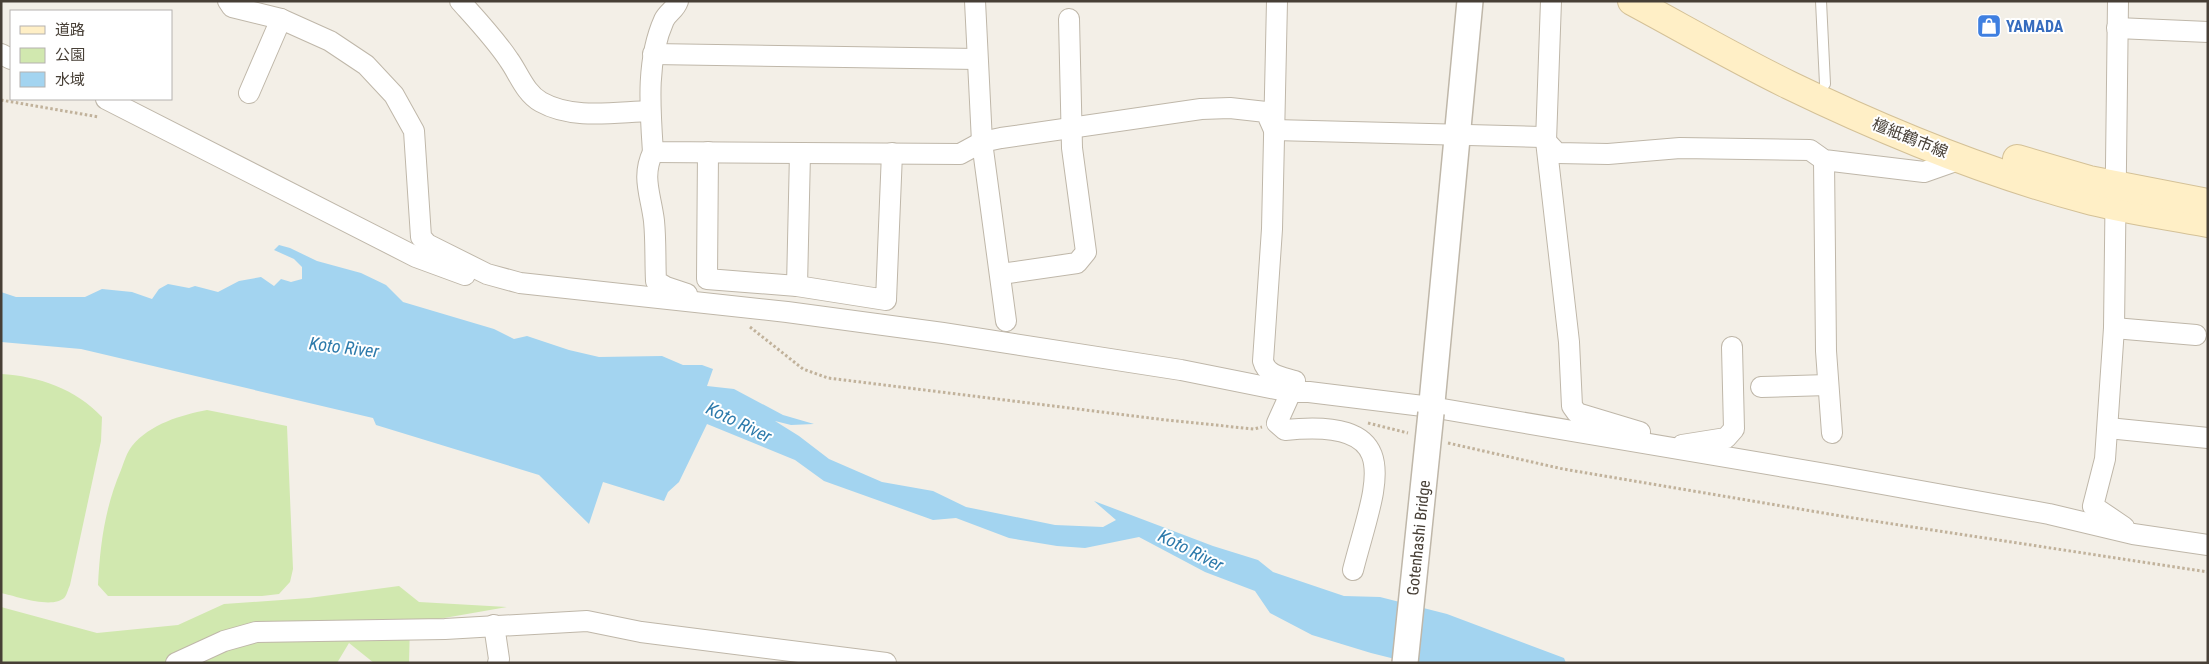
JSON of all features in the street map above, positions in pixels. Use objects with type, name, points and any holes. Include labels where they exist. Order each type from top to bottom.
[{"type":"main road","name":"檀紙鶴市線","points":[[1632,1],[1788,84],[1867,121],[2022,181],[2087,200],[2115,195],[2208,203]]},
{"type":"main road","name":"檀紙鶴市線","points":[[1670,1],[1795,70],[1875,107],[2115,195],[2208,223]]},
{"type":"street","points":[[228,1],[232,7],[281,19],[330,41],[366,65],[394,95],[414,131],[422,237],[427,244],[487,274],[520,283],[694,302],[943,333],[1181,370],[1300,392],[1431,410],[1672,448],[2049,514],[2134,534],[2208,546]]},
{"type":"street","points":[[460,1],[509,60],[530,95],[541,102],[560,110],[578,113],[650,111]]},
{"type":"street","points":[[678,1],[675,9],[665,18],[654,54],[650,111],[653,152],[647,164],[646,176],[654,219],[656,280],[666,287],[688,294],[694,302]]},
{"type":"street","points":[[975,1],[982,142],[1006,321]]},
{"type":"street","points":[[1277,1],[1272,229],[1263,361],[1265,368],[1272,374],[1303,384],[1300,392],[1277,423],[1284,430],[1310,428],[1347,431],[1363,439],[1373,456],[1376,481],[1353,570]]},
{"type":"street","name":"Gotenhashi Bridge","points":[[1406,663],[1470,1]]},
{"type":"street","points":[[1551,1],[1546,141],[1569,342],[1572,406],[1578,413],[1656,438],[1672,448],[1726,438],[1734,429],[1732,346]]},
{"type":"street","points":[[2118,1],[2114,328],[2105,459],[2093,506],[2134,534]]},
{"type":"street","points":[[250,93],[281,19]]},
{"type":"street","points":[[1001,274],[1077,264],[1086,252],[1072,148],[1069,19]]},
{"type":"street","points":[[2118,28],[2208,32]]},
{"type":"street","points":[[654,54],[977,59]]},
{"type":"street","points":[[108,100],[416,257],[469,277],[487,274]]},
{"type":"street","points":[[653,152],[960,154],[982,142],[1201,109],[1230,108],[1266,112],[1274,130]]},
{"type":"street","points":[[1274,130],[1458,133],[1542,137],[1557,153],[1608,154],[1680,148],[1810,150],[1824,160],[1924,172],[1961,158]]},
{"type":"street","points":[[708,152],[707,279],[797,286],[886,300],[892,153]]},
{"type":"street","points":[[797,286],[800,153]]},
{"type":"street","points":[[1824,160],[1826,351],[1832,433]]},
{"type":"street","points":[[2114,328],[2196,335]]},
{"type":"street","points":[[1761,387],[1828,385]]},
{"type":"street","points":[[2108,428],[2208,438]]},
{"type":"street","points":[[176,663],[224,641],[256,632],[445,629],[587,621],[770,656],[886,663]]},
{"type":"street","points":[[494,625],[498,663]]},
{"type":"lane","points":[[1821,1],[1825,84]]},
{"type":"green space","points":[[1,374],[29,378],[56,386],[92,407],[102,417],[101,441],[70,585],[65,597],[59,601],[43,602],[1,593]]},
{"type":"green space","points":[[207,410],[287,426],[293,569],[290,582],[279,594],[262,596],[108,596],[98,585],[102,541],[111,498],[129,451],[139,438],[157,426],[177,418]]},
{"type":"green space","points":[[399,586],[419,602],[507,607],[410,624],[409,663],[374,663],[349,643],[337,663],[1,663],[1,607],[97,633],[178,625],[224,604],[309,598]]},
{"type":"water","name":"Koto River","points":[[279,245],[290,248],[317,261],[361,273],[386,285],[403,302],[494,329],[514,339],[527,336],[569,350],[599,357],[662,356],[683,365],[702,365],[713,369],[707,386],[734,389],[783,415],[814,424],[791,425],[775,421],[799,436],[829,459],[882,482],[933,491],[966,507],[1055,525],[1103,527],[1116,520],[1094,501],[1213,546],[1258,560],[1273,572],[1344,596],[1380,597],[1447,614],[1564,658],[1566,663],[1411,663],[1371,653],[1312,635],[1270,613],[1255,591],[1205,572],[1139,537],[1085,548],[1057,546],[1009,538],[956,518],[933,520],[824,481],[795,460],[707,424],[679,482],[668,492],[664,501],[603,482],[589,524],[539,475],[376,425],[373,418],[81,349],[1,342],[1,292],[16,297],[85,297],[102,289],[132,292],[152,299],[159,289],[168,284],[189,288],[195,286],[218,292],[239,281],[261,277],[274,286],[281,279],[291,282],[302,279],[302,267],[294,259],[274,250]]},
{"type":"place","name":"YAMADA","points":[[1989,26]]}]
